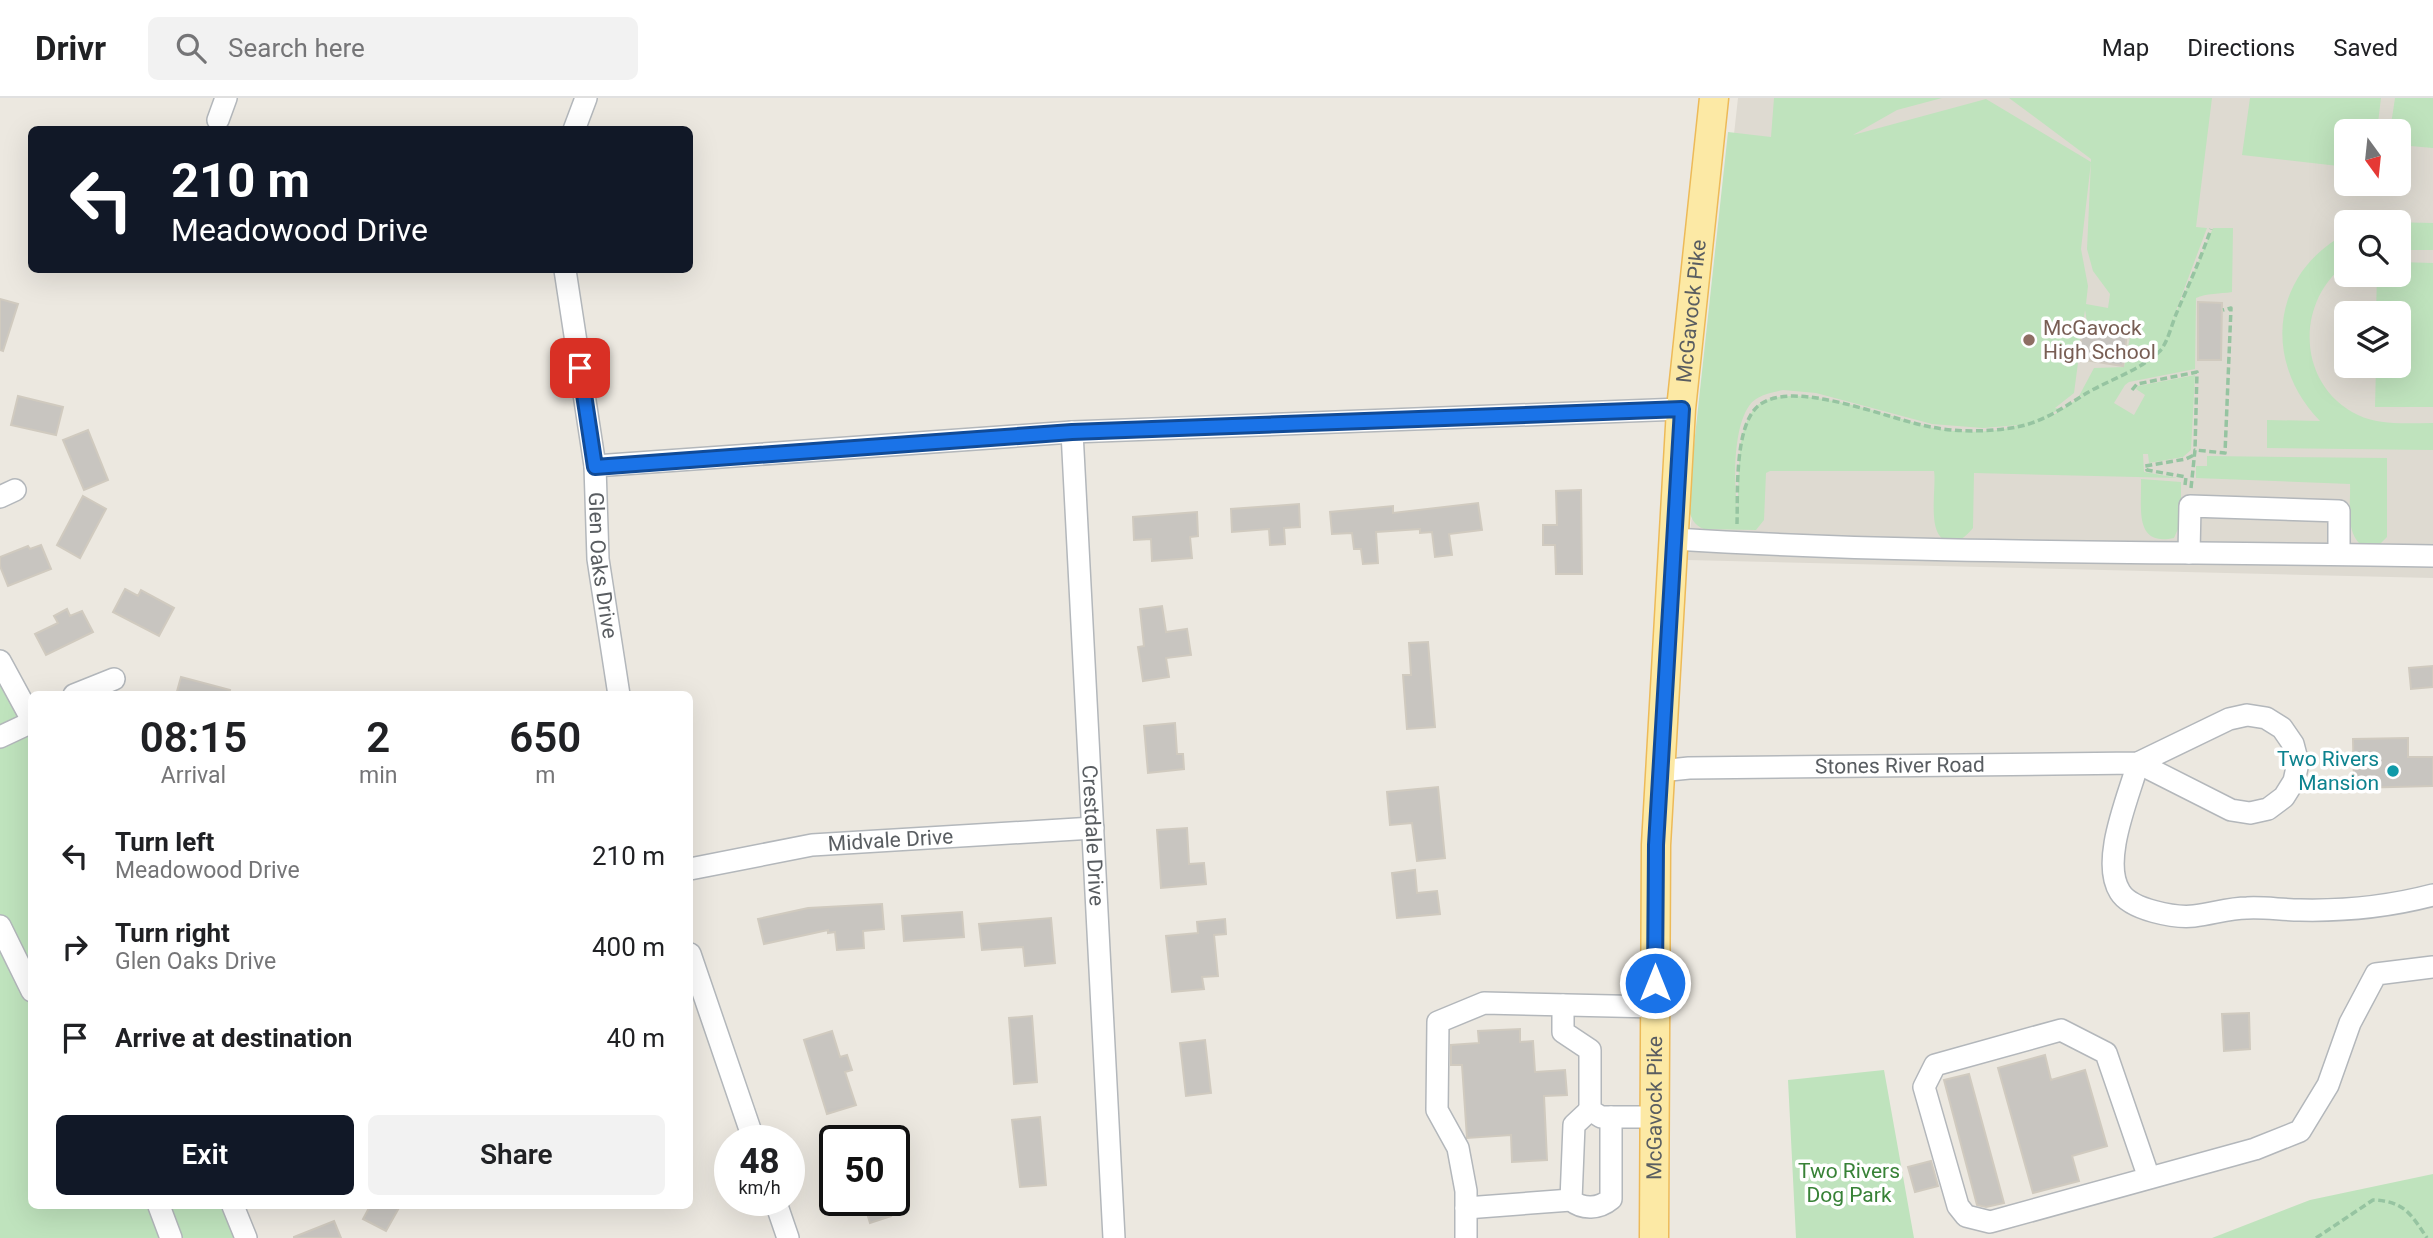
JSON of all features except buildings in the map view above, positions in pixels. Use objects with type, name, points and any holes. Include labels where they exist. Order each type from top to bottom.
[{"type":"main road","name":"McGavock Pike","points":[[1654,1238],[1656,845],[1682,409],[1714,98]]},
{"type":"street","points":[[218,120],[226,98]]},
{"type":"street","points":[[576,126],[586,98]]},
{"type":"street","name":"Glen Oaks Drive","points":[[565,273],[595,467],[598,559],[618,691]]},
{"type":"street","points":[[595,467],[1072,432],[1682,409]]},
{"type":"street","name":"Crestdale Drive","points":[[1072,432],[1114,1238]]},
{"type":"street","points":[[2189,553],[2190,506],[2339,512],[2339,555]]},
{"type":"street","points":[[1674,539],[1976,551],[2433,556]]},
{"type":"street","points":[[0,661],[28,712]]},
{"type":"street","points":[[84,691],[114,679]]},
{"type":"street","points":[[2138,763],[2231,810],[2250,813],[2268,809],[2284,797],[2294,782],[2298,763],[2293,744],[2282,728],[2266,718],[2247,715],[2229,719],[2138,763],[2113,854],[2115,880],[2120,893],[2133,904],[2159,913],[2192,916],[2243,908],[2301,911],[2356,907],[2433,895]]},
{"type":"street","points":[[0,737],[28,719]]},
{"type":"street","name":"Stones River Road","points":[[1660,771],[1689,768],[2138,763]]},
{"type":"street","name":"Midvale Drive","points":[[693,868],[812,845],[1093,828]]},
{"type":"street","points":[[0,926],[28,983]]},
{"type":"street","points":[[693,963],[749,1125]]},
{"type":"street","points":[[2149,1178],[2106,1053],[2080,1038],[2061,1030],[1935,1065],[1928,1077],[1924,1087],[1958,1206],[1966,1216],[1990,1222],[2255,1149],[2300,1131],[2328,1085],[2350,1023],[2376,974],[2433,967]]},
{"type":"street","points":[[1466,1238],[1466,1191],[1458,1148],[1437,1110],[1438,1023],[1484,1003],[1655,1007]]},
{"type":"street","points":[[1563,1005],[1563,1031],[1590,1050],[1590,1110],[1574,1125],[1572,1200],[1578,1206],[1602,1207],[1611,1199],[1611,1117]]},
{"type":"street","points":[[1590,1110],[1601,1117],[1654,1117]]},
{"type":"street","points":[[1466,1208],[1572,1200]]},
{"type":"street","points":[[160,1209],[171,1238]]},
{"type":"street","points":[[234,1209],[246,1238]]},
{"type":"street","points":[[780,1216],[788,1238]]},
{"type":"path","points":[[1737,543],[1738,475],[1744,430],[1755,409],[1765,401],[1774,397],[1799,395],[1838,402],[1931,427],[1954,430],[2009,429],[2035,423],[2127,374],[2162,349],[2211,229]]},
{"type":"path","points":[[2185,485],[2186,477],[2147,470],[2145,466],[2186,459],[2194,452],[2225,453],[2231,308],[2222,310]]},
{"type":"path","points":[[2132,390],[2137,384],[2197,372],[2190,506]]},
{"type":"path","points":[[2316,1238],[2373,1200],[2396,1203],[2404,1207],[2427,1238]]},
{"type":"shaded area","name":"McGavock High School","points":[[1738,98],[2433,98],[2433,578],[1687,560]]},
{"type":"green space","points":[[1774,98],[1942,98],[1897,110],[1853,135],[1986,99],[2091,162],[2091,159],[2009,98],[2212,98],[2196,227],[2207,228],[2171,324],[2213,228],[2233,228],[2232,292],[2196,298],[2195,369],[2129,382],[2114,403],[2134,415],[2145,395],[2136,389],[2138,386],[2195,375],[2191,450],[2183,457],[2149,463],[2148,454],[2143,454],[2144,472],[2178,478],[1974,473],[1973,528],[1961,539],[1950,541],[1937,532],[1934,471],[1770,471],[1766,473],[1764,520],[1756,530],[1704,529],[1697,525],[1690,513],[1690,489],[1728,132],[1771,137]],"holes":[[[2091,162],[2087,249],[2093,271],[2110,294],[2108,308],[2086,304],[2088,286],[2081,249]],[[2085,310],[2087,322],[2131,332],[2124,367],[2094,368],[2079,396],[2082,396],[2055,414],[2048,416],[2060,409],[2055,408],[2074,393]],[[1783,390],[1816,393],[1932,424],[1983,428],[2019,425],[1974,432],[1950,430],[1811,397],[1788,396],[1768,400],[1754,409],[1743,432],[1737,508],[1736,456],[1740,428],[1749,406],[1764,395]]]},
{"type":"green space","points":[[2250,98],[2381,98],[2378,119],[2334,119],[2334,166],[2242,155]]},
{"type":"green space","points":[[2395,98],[2433,98],[2433,148],[2412,146],[2412,119],[2392,119]]},
{"type":"green space","points":[[2411,222],[2433,223],[2433,250],[2411,250]]},
{"type":"green space","points":[[2334,242],[2334,276],[2318,299],[2311,321],[2310,343],[2314,364],[2323,384],[2338,402],[2367,419],[2433,423],[2433,450],[2267,448],[2267,420],[2320,421],[2301,397],[2289,372],[2283,346],[2283,320],[2290,294],[2303,271],[2322,250]]},
{"type":"green space","points":[[2411,262],[2433,263],[2433,407],[2375,407],[2376,378],[2411,378],[2411,301],[2376,301],[2377,287],[2411,287]]},
{"type":"green space","points":[[2207,456],[2387,458],[2387,537],[2380,544],[2360,544],[2355,538],[2350,516],[2350,484],[2196,478],[2196,466],[2207,466]]},
{"type":"green space","points":[[2141,479],[2181,482],[2181,522],[2174,538],[2161,539],[2146,530],[2141,512]]},
{"type":"green space","points":[[0,661],[28,714],[28,1209],[234,1209],[246,1238],[0,1238]]},
{"type":"green space","name":"Two Rivers Dog Park","points":[[1884,1070],[1914,1238],[1796,1238],[1788,1080]]},
{"type":"green space","points":[[2433,1174],[2433,1238],[2212,1238],[2310,1200]]},
{"type":"place","name":"McGavock High School","points":[[2029,340]]},
{"type":"place","name":"Two Rivers Mansion","points":[[2393,771]]},
{"type":"route","points":[[580,368],[595,467],[1072,432],[1682,409],[1656,845],[1655,983]]}]
